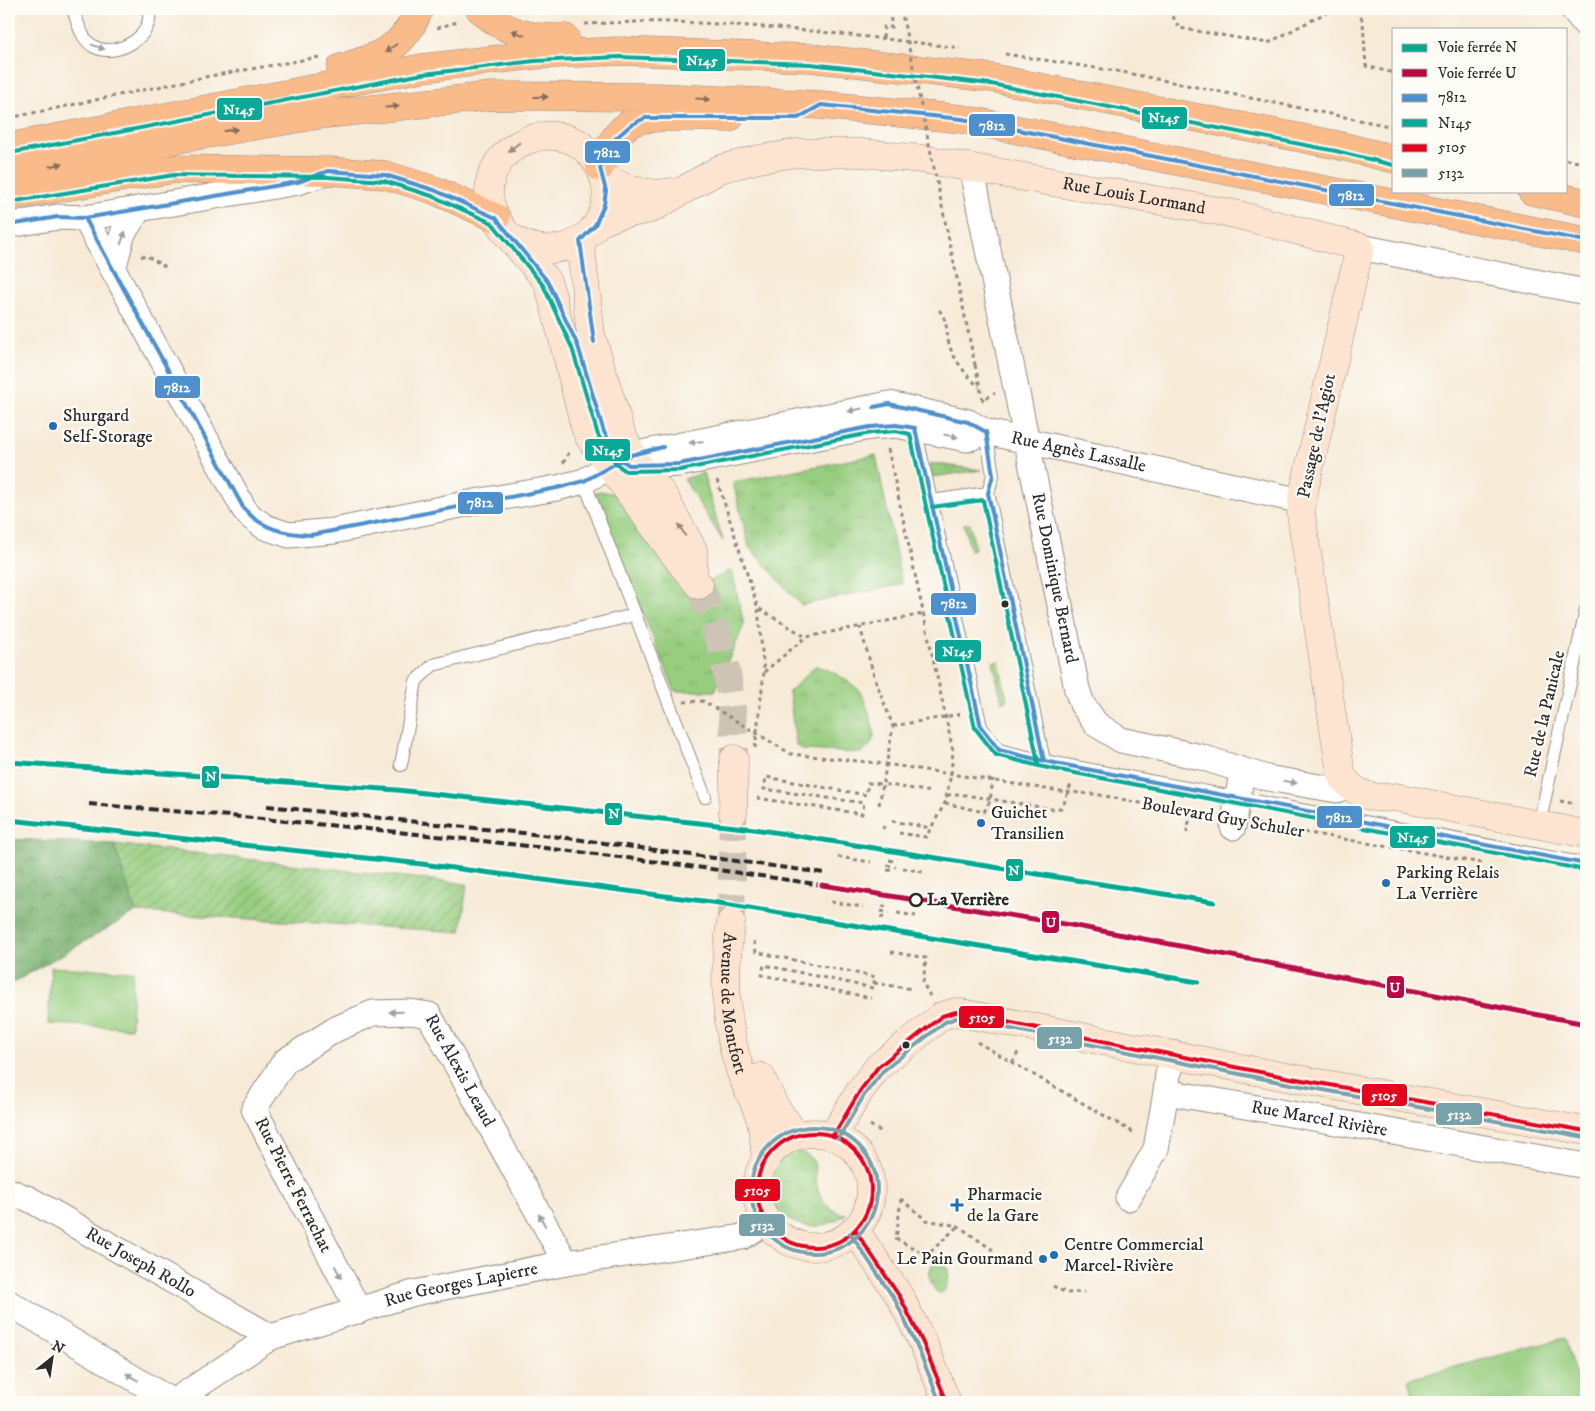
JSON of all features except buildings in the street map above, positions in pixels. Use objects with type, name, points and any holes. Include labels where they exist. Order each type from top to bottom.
[{"type":"main road","points":[[326,86],[338,69],[373,58],[396,46],[419,9]]},
{"type":"main road","points":[[480,9],[498,24],[519,35],[543,39],[645,36],[812,43],[840,62]]},
{"type":"main road","points":[[9,147],[422,68],[534,55],[600,52],[810,58],[992,78],[1337,145],[1392,159]]},
{"type":"main road","points":[[9,175],[183,138],[318,115],[492,96],[657,97],[821,105],[962,119],[1586,241]]},
{"type":"main road","points":[[601,171],[616,136],[629,124],[645,118],[798,118],[821,105]]},
{"type":"main road","points":[[9,196],[174,169],[328,171],[385,175],[434,190],[503,228]]},
{"type":"main road","points":[[1568,180],[1586,183]]},
{"type":"main road","points":[[1536,192],[1586,203]]},
{"type":"street","points":[[1573,9],[1586,25]]},
{"type":"street","points":[[503,228],[527,246],[545,250],[557,250],[589,232],[604,208],[606,192],[601,171],[593,156],[572,140],[547,135],[522,141],[507,152],[495,168],[490,193],[503,228],[548,282],[578,346],[604,432],[625,462]]},
{"type":"street","name":"Rue Louis Lormand","points":[[589,232],[619,215],[650,209],[720,170],[759,158],[797,153],[870,154],[922,158],[1235,214],[1360,247],[1586,292]]},
{"type":"street","name":"Rue Dominique Bernard","points":[[974,168],[975,186],[1025,440],[1077,689],[1087,714],[1102,730],[1121,740],[1201,757],[1242,772],[1337,790],[1347,784]]},
{"type":"street","points":[[9,225],[58,217],[84,218],[139,209],[298,182],[328,171]]},
{"type":"street","name":"Rue Louis Lormand","points":[[601,171],[617,186],[636,192],[660,194],[683,190]]},
{"type":"street","points":[[113,269],[123,233],[139,209]]},
{"type":"street","points":[[84,218],[244,509],[251,517],[265,527],[289,535],[326,532],[475,502],[557,488],[584,481],[625,462],[679,464],[870,428],[896,425],[967,439],[986,432]]},
{"type":"street","points":[[589,232],[587,302],[592,335],[621,433],[625,462]]},
{"type":"street","name":"Passage de l'Agiot","points":[[1338,745],[1301,514],[1302,501],[1360,247]]},
{"type":"street","points":[[548,282],[584,427],[589,437],[625,462],[663,496],[693,550],[696,581]]},
{"type":"street","name":"Rue Agnès Lassalle","points":[[625,462],[889,404],[968,422],[986,432],[1302,501]]},
{"type":"street","points":[[1338,745],[1338,761],[1347,784],[1366,795],[1381,799],[1395,798],[1586,834]]},
{"type":"street","points":[[1338,745],[1356,769],[1395,798]]},
{"type":"street","points":[[742,805],[744,755]]},
{"type":"street","points":[[1234,815],[1242,772]]},
{"type":"street","name":"Avenue de Montfort","points":[[766,1160],[764,1134],[759,1114],[741,1072],[729,1024],[726,968],[731,922],[738,1001],[743,1025],[757,1069],[774,1105],[796,1135]]},
{"type":"street","name":"Rue Alexis Leaud","points":[[285,1061],[336,1029],[373,1013],[410,1012],[429,1015],[566,1263]]},
{"type":"street","points":[[833,1136],[860,1091],[878,1067],[942,1016],[956,1012],[1586,1131]]},
{"type":"street","points":[[1128,1198],[1157,1146],[1168,1074],[1176,1054]]},
{"type":"street","name":"Rue Pierre Ferrachat","points":[[285,1061],[254,1109],[358,1311]]},
{"type":"street","name":"Rue Marcel Rivière","points":[[1166,1092],[1586,1166]]},
{"type":"street","points":[[812,1133],[833,1136],[853,1148],[864,1163],[870,1181],[870,1200],[865,1216],[855,1230],[841,1240],[826,1246],[809,1247],[785,1239],[766,1222],[760,1207],[757,1191],[759,1175],[766,1160],[775,1149],[796,1135],[812,1133]]},
{"type":"street","name":"Rue Joseph Rollo","points":[[9,1191],[29,1199],[271,1337]]},
{"type":"street","name":"Rue Georges Lapierre","points":[[173,1402],[271,1337],[414,1293],[566,1263],[742,1237],[766,1222]]},
{"type":"street","points":[[855,1230],[900,1297],[924,1342],[947,1402]]},
{"type":"street","points":[[9,1303],[173,1402]]},
{"type":"lane","points":[[73,9],[85,39],[93,46],[105,50],[115,49],[138,39],[147,29],[150,16],[148,9]]},
{"type":"lane","name":"Boulevard Guy Schuler","points":[[915,428],[981,726],[999,750],[1234,815],[1586,864]]},
{"type":"lane","points":[[986,432],[993,475],[988,493],[1044,761]]},
{"type":"lane","points":[[584,481],[705,797]]},
{"type":"lane","points":[[931,502],[988,493]]},
{"type":"lane","name":"Rue de la Panicale","points":[[1539,825],[1586,610]]},
{"type":"lane","points":[[401,765],[416,681],[433,665],[634,615]]},
{"type":"path","points":[[883,38],[884,27],[892,27],[889,9]]},
{"type":"path","points":[[902,9],[983,400]]},
{"type":"path","points":[[986,9],[990,11],[994,9]]},
{"type":"path","points":[[1169,9],[1178,28],[1268,43],[1333,9]]},
{"type":"path","points":[[1358,9],[1363,22],[1366,66],[1392,72]]},
{"type":"path","points":[[9,118],[210,76],[323,57]]},
{"type":"path","points":[[1568,160],[1586,164]]},
{"type":"path","points":[[940,310],[944,316],[950,346],[970,379],[980,388]]},
{"type":"path","points":[[878,450],[888,448],[953,752],[945,803],[926,837],[899,833]]},
{"type":"path","points":[[714,476],[717,480],[758,608],[764,672],[757,735],[744,755]]},
{"type":"path","points":[[717,480],[724,478]]},
{"type":"path","points":[[758,608],[806,637]]},
{"type":"path","points":[[764,672],[806,637],[923,614]]},
{"type":"path","points":[[860,627],[875,679],[893,726],[880,805]]},
{"type":"path","name":"Boulevard Guy Schuler","points":[[680,702],[703,701],[791,754],[886,764],[1066,792],[1095,794],[1202,815],[1234,815],[1487,864]]},
{"type":"path","points":[[893,726],[961,714]]},
{"type":"path","points":[[742,805],[862,814],[864,803],[764,788],[766,777],[866,795],[868,782],[932,792]]},
{"type":"path","points":[[947,795],[991,799],[1052,809],[1062,808],[1065,803],[1066,792],[1075,779]]},
{"type":"path","points":[[945,803],[984,812],[991,799],[993,780]]},
{"type":"path","points":[[1190,813],[1187,831],[1192,834]]},
{"type":"path","points":[[1202,815],[1204,822]]},
{"type":"path","points":[[892,821],[931,828]]},
{"type":"path","points":[[838,857],[871,862]]},
{"type":"path","points":[[889,860],[896,862]]},
{"type":"path","points":[[887,865],[896,867]]},
{"type":"path","points":[[903,868],[923,872]]},
{"type":"path","points":[[887,870],[894,872]]},
{"type":"path","points":[[831,902],[863,907]]},
{"type":"path","points":[[882,906],[889,908]]},
{"type":"path","points":[[880,911],[889,913]]},
{"type":"path","points":[[897,913],[916,916]]},
{"type":"path","points":[[880,917],[887,918]]},
{"type":"path","points":[[753,933],[756,952],[875,977],[873,988],[764,965],[762,975],[871,998]]},
{"type":"path","points":[[891,952],[926,958],[924,983],[931,998]]},
{"type":"path","points":[[874,983],[913,989]]},
{"type":"path","points":[[973,1040],[1157,1146]]},
{"type":"path","points":[[1012,1063],[1020,1049]]},
{"type":"path","points":[[870,1124],[884,1133]]},
{"type":"path","points":[[958,1226],[927,1256],[896,1239],[901,1198],[926,1220],[958,1226],[993,1250]]},
{"type":"path","points":[[1053,1286],[1066,1293],[1085,1292]]},
{"type":"green space","points":[[876,455],[902,584],[801,605],[749,547],[733,482]]},
{"type":"green space","points":[[930,463],[981,470],[932,477]]},
{"type":"green space","points":[[703,473],[723,541],[684,479]]},
{"type":"green space","points":[[600,491],[613,493],[688,592],[732,570],[744,625],[715,691],[675,691],[593,493]]},
{"type":"green space","points":[[970,523],[975,549],[970,550],[964,524]]},
{"type":"green space","points":[[999,661],[1007,701],[1002,702],[993,662]]},
{"type":"green space","points":[[815,666],[838,675],[855,686],[861,693],[874,730],[873,740],[862,753],[803,750],[796,745],[789,692]]},
{"type":"green space","points":[[9,839],[114,844],[136,912],[9,985]]},
{"type":"green space","points":[[114,844],[467,884],[461,932],[136,912]]},
{"type":"green space","points":[[51,967],[133,971],[131,1028],[48,1024]]},
{"type":"green space","points":[[791,1150],[808,1156],[812,1160],[818,1190],[822,1198],[832,1209],[846,1214],[825,1225],[805,1226],[789,1220],[777,1208],[770,1193],[769,1177],[776,1162]]},
{"type":"green space","points":[[937,1258],[944,1260],[949,1276],[946,1288],[943,1292],[938,1293],[930,1280],[931,1266]]},
{"type":"green space","points":[[1565,1338],[1583,1402],[1415,1402],[1409,1379]]},
{"type":"tunnel","points":[[699,585],[722,648],[730,691],[734,759]]},
{"type":"tunnel","points":[[731,922],[733,813]]},
{"type":"railway","points":[[89,804],[273,820],[548,848],[822,885]]},
{"type":"railway","points":[[267,806],[560,837],[824,873]]},
{"type":"rail line","name":"N","points":[[9,762],[397,790],[754,829],[1214,902]]},
{"type":"rail line","name":"N","points":[[9,820],[422,864],[719,903],[1198,982]]},
{"type":"rail line","name":"U","points":[[822,885],[1071,925],[1586,1024]]},
{"type":"transit line","name":"N145","points":[[10,153],[423,74],[535,61],[619,57],[810,64],[991,84],[1336,151],[1392,165]]},
{"type":"transit line","name":"7812","points":[[594,342],[580,241],[595,225],[604,205],[606,191],[600,168],[604,157],[616,138],[631,125],[645,118],[798,118],[821,105],[962,119],[1586,241]]},
{"type":"transit line","name":"7812","points":[[9,225],[58,217],[85,218],[139,209],[298,182],[328,171],[385,175],[434,190],[496,218],[548,282],[578,346],[604,432],[621,460],[629,465],[679,464],[870,427],[896,425],[915,428],[981,727],[999,750],[1044,761],[1586,864]]},
{"type":"transit line","name":"N145","points":[[10,202],[174,175],[328,177],[384,181],[432,196],[492,223],[543,285],[572,348],[598,435],[616,464],[626,471],[680,470],[871,433],[896,431],[910,434],[975,728],[996,755],[1043,767],[1585,870]]},
{"type":"transit line","name":"7812","points":[[85,218],[244,509],[266,526],[283,532],[311,535],[557,488],[584,481],[631,455],[663,447]]},
{"type":"transit line","name":"7812","points":[[874,407],[889,404],[968,422],[986,432]]},
{"type":"transit line","name":"7812","points":[[986,432],[993,475],[988,493],[1044,761]]},
{"type":"transit line","name":"N145","points":[[932,507],[983,500],[1038,762]]},
{"type":"transit line","name":"5105","points":[[833,1136],[860,1091],[878,1067],[942,1016],[956,1012],[1291,1078],[1586,1131]]},
{"type":"transit line","name":"5132","points":[[838,1139],[865,1094],[883,1071],[945,1022],[956,1018],[1290,1084],[1585,1137]]},
{"type":"transit line","name":"5132","points":[[814,1127],[838,1132],[859,1145],[872,1166],[877,1190],[872,1214],[859,1235],[838,1248],[814,1253],[790,1248],[769,1235],[756,1214],[751,1190],[756,1166],[769,1145],[790,1132],[814,1127]]},
{"type":"transit line","name":"5105","points":[[814,1133],[836,1138],[854,1150],[866,1168],[871,1190],[866,1212],[854,1230],[836,1242],[814,1247],[792,1242],[774,1230],[762,1212],[757,1190],[762,1168],[774,1150],[792,1138],[814,1133]]},
{"type":"transit line","name":"5105","points":[[855,1230],[900,1297],[923,1343],[947,1402]]},
{"type":"transit line","name":"5132","points":[[850,1233],[895,1300],[917,1346],[940,1402]]},
{"type":"place","name":"Shurgard Self-Storage","points":[[53,426]]},
{"type":"place","name":"Guichet Transilien","points":[[981,823]]},
{"type":"place","name":"Parking Relais La Verrière","points":[[1386,883]]},
{"type":"place","name":"La Verrière","points":[[916,900]]},
{"type":"place","name":"Pharmacie de la Gare","points":[[957,1205]]},
{"type":"place","name":"Centre Commercial Marcel-Rivière","points":[[1054,1255]]},
{"type":"place","name":"Le Pain Gourmand","points":[[1043,1259]]}]
